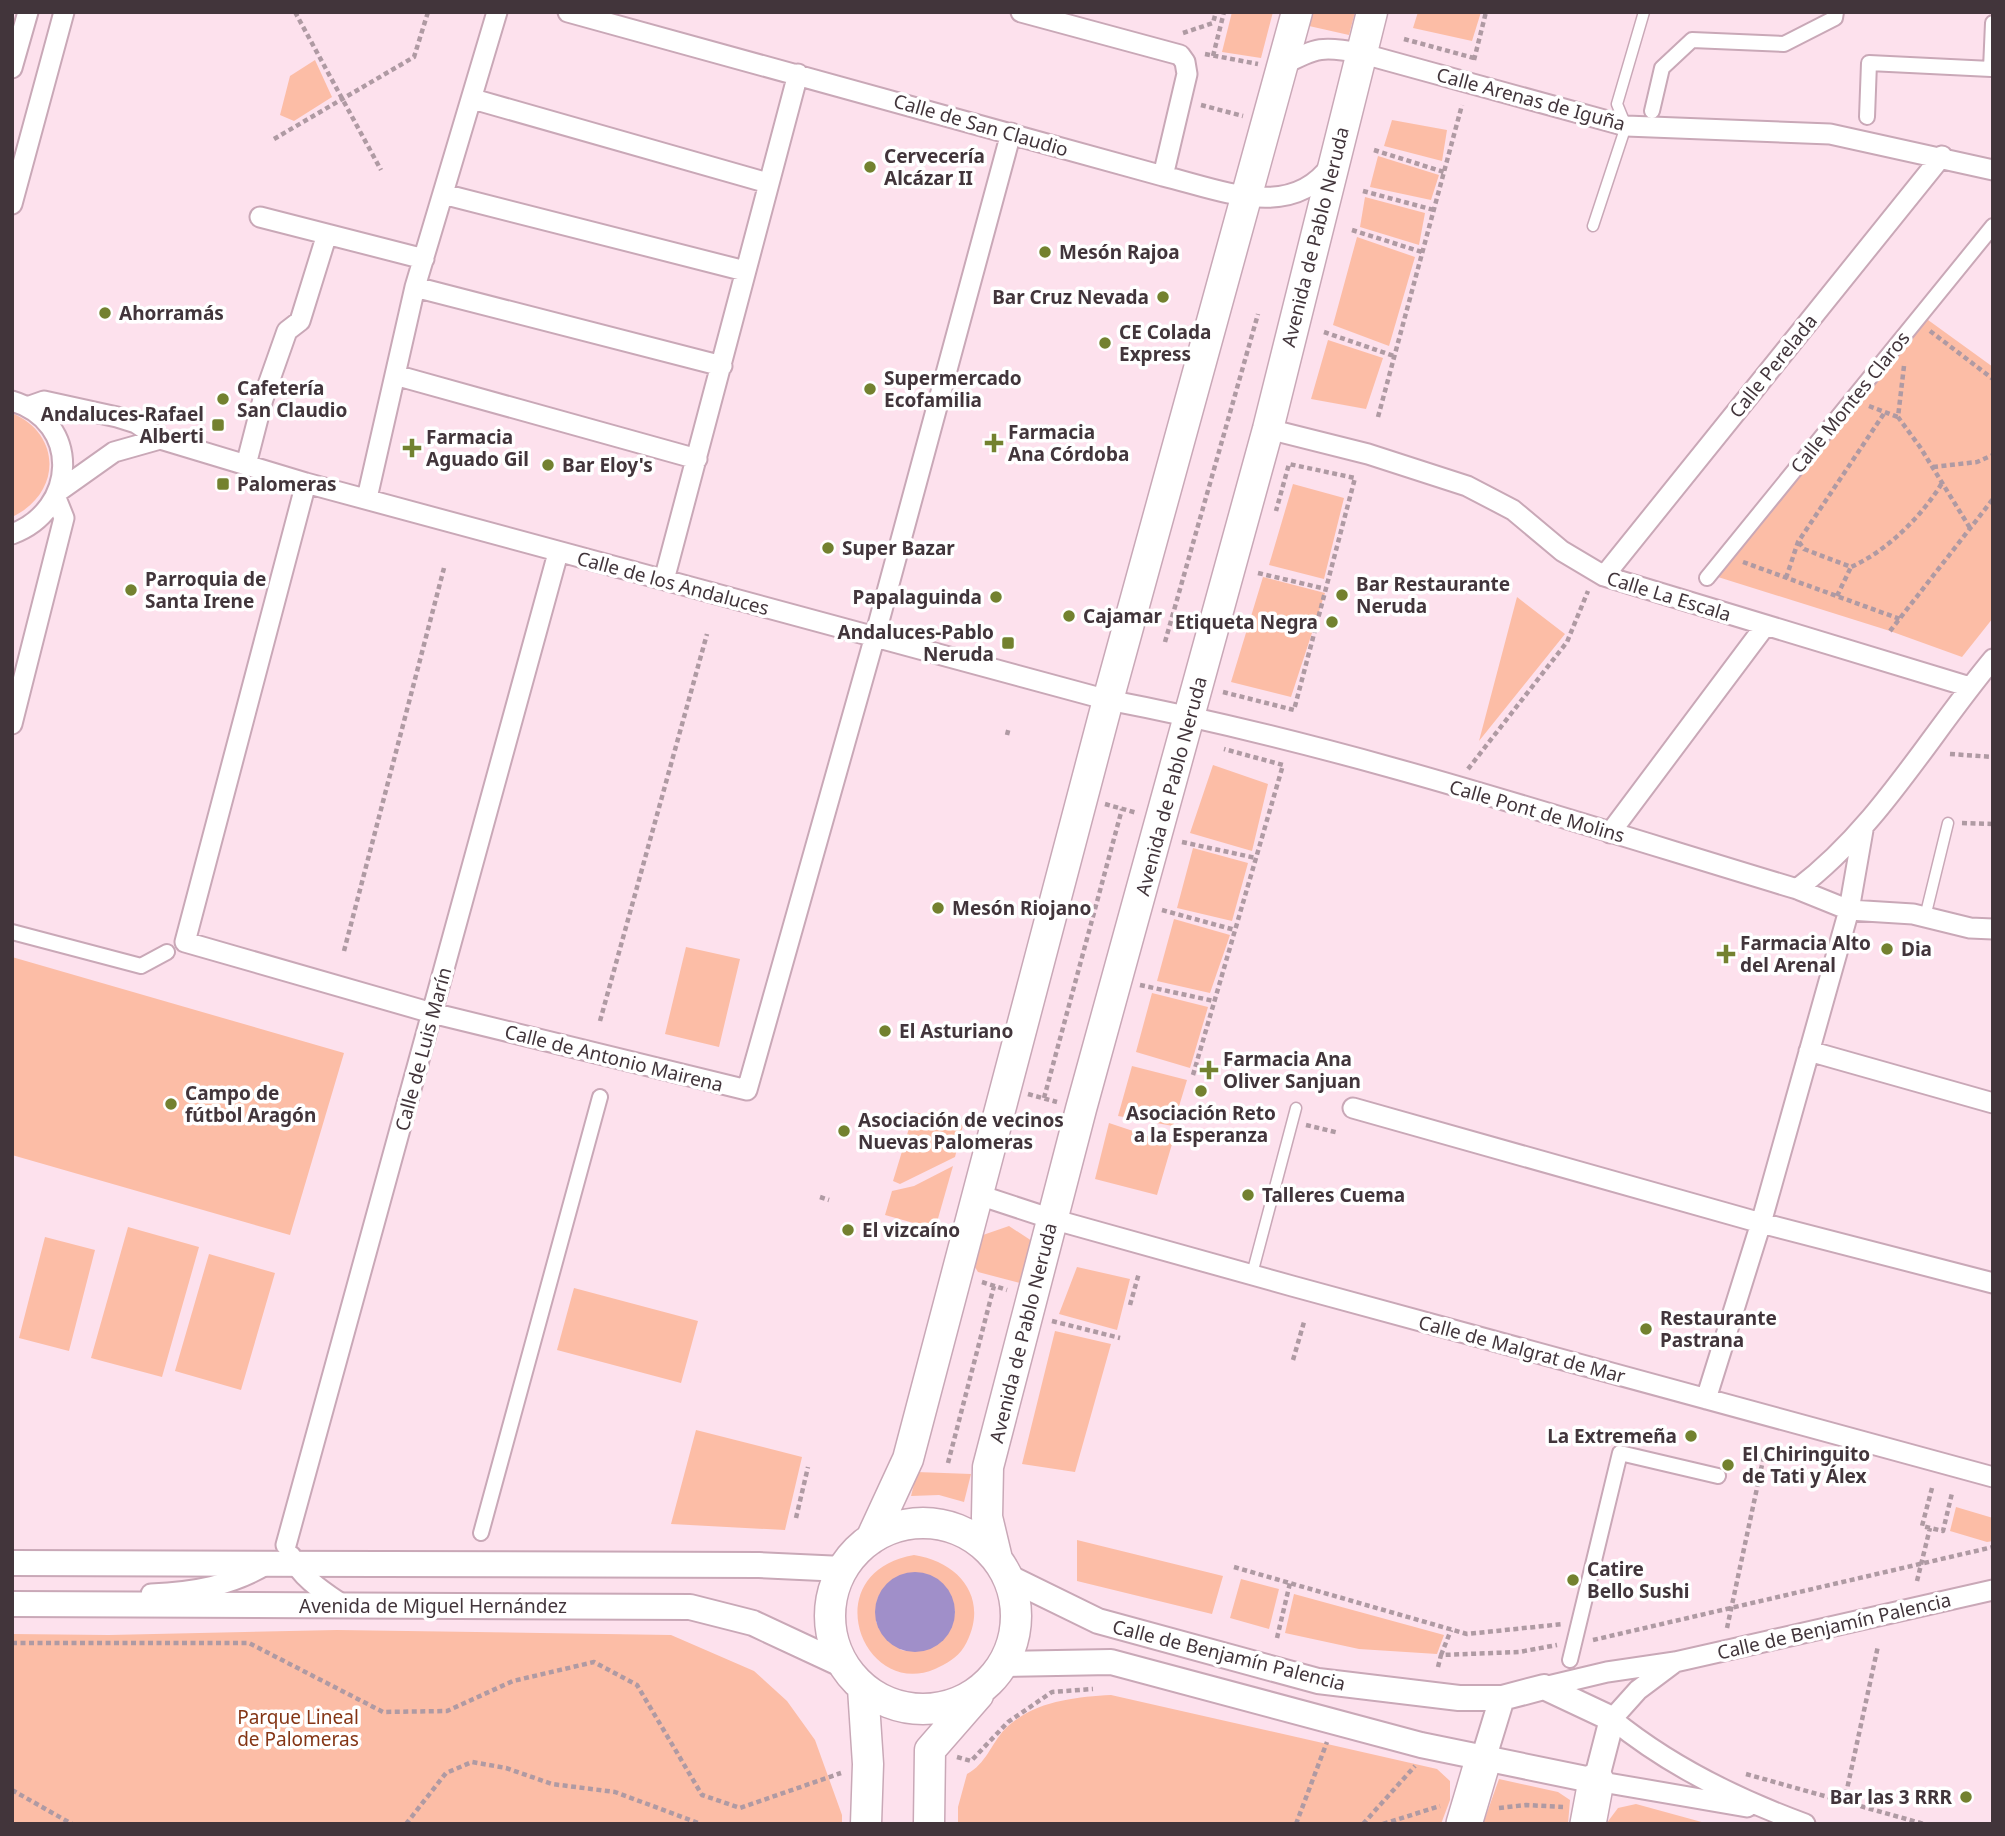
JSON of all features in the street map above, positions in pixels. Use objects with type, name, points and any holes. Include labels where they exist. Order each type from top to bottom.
[{"type":"highway","points":[[1467,1813],[1483,1760]]},
{"type":"highway","points":[[1581,1816],[1597,1781]]},
{"type":"main road","points":[[871,1539],[908,1459],[1108,700],[1247,196],[1271,65],[1297,12]]},
{"type":"main road","name":"Avenida de Pablo Neruda","points":[[1002,1568],[987,1517],[988,1467],[1052,1219],[1268,429],[1372,12]]},
{"type":"main road","points":[[929,1824],[930,1750],[996,1673],[1012,1644],[1016,1621],[1015,1599],[1002,1568],[977,1540],[952,1527],[924,1523],[896,1527],[871,1539],[855,1552],[843,1569],[833,1592],[830,1617],[833,1642],[843,1665],[863,1688],[887,1702],[914,1709],[941,1708],[967,1698],[996,1673]]},
{"type":"main road","points":[[863,1688],[868,1764],[866,1824]]},
{"type":"street","points":[[12,68],[28,12]]},
{"type":"street","points":[[12,204],[64,12]]},
{"type":"street","points":[[367,498],[415,287],[497,12]]},
{"type":"street","name":"Calle de San Claudio","points":[[568,12],[625,20],[798,75],[1163,176],[1247,196],[1272,199],[1302,191],[1322,177],[1334,161]]},
{"type":"street","points":[[1021,12],[1180,55],[1185,62],[1187,74],[1163,176]]},
{"type":"street","points":[[1652,111],[1662,68],[1692,40],[1784,44],[1835,18],[1836,12]]},
{"type":"street","points":[[1867,117],[1869,63],[1991,69],[1993,23]]},
{"type":"street","name":"Calle Arenas de Iguña","points":[[1271,65],[1326,47],[1360,53],[1626,126],[1830,134],[1942,156],[1993,170]]},
{"type":"street","points":[[664,580],[798,75]]},
{"type":"street","points":[[473,99],[768,183]]},
{"type":"street","name":"Calle de Antonio Mairena","points":[[306,483],[185,942],[432,1013],[747,1090],[875,636],[1011,133]]},
{"type":"street","name":"Calle Perelada","points":[[1604,576],[1942,156]]},
{"type":"street","points":[[443,194],[745,271]]},
{"type":"street","points":[[260,217],[424,259]]},
{"type":"street","name":"Calle Montes Claros","points":[[1707,578],[1993,226]]},
{"type":"street","points":[[246,465],[263,399],[287,331],[300,321],[327,234]]},
{"type":"street","points":[[415,287],[722,366]]},
{"type":"street","points":[[395,375],[696,459]]},
{"type":"street","name":"Calle de los Andaluces","points":[[20,404],[44,401],[117,417],[136,423],[160,439],[558,553],[1108,700],[1190,715]]},
{"type":"street","points":[[12,724],[64,518],[57,495],[63,467],[58,443],[44,420],[20,404]]},
{"type":"street","name":"Calle La Escala","points":[[1268,429],[1368,454],[1467,486],[1513,510],[1562,551],[1604,576],[1970,687]]},
{"type":"street","points":[[12,534],[32,526],[57,495],[114,452],[160,439]]},
{"type":"street","name":"Calle de Luis Marín","points":[[290,1555],[432,1013],[558,553]]},
{"type":"street","points":[[1610,832],[1765,626]]},
{"type":"street","points":[[1797,889],[1828,866],[1864,830],[1993,659]]},
{"type":"street","name":"Calle Pont de Molins","points":[[1190,715],[1610,832],[1797,889],[1849,910],[1925,917],[1970,928],[1993,929]]},
{"type":"street","points":[[1706,1399],[1761,1223],[1849,910],[1864,830]]},
{"type":"street","points":[[12,932],[141,966],[167,952]]},
{"type":"street","points":[[1809,1051],[1993,1103]]},
{"type":"street","points":[[481,1533],[600,1097]]},
{"type":"street","points":[[1353,1108],[1761,1223],[1993,1283]]},
{"type":"street","name":"Calle de Malgrat de Mar","points":[[979,1195],[1052,1219],[1252,1275],[1993,1477]]},
{"type":"street","points":[[1570,1660],[1620,1453],[1718,1476]]},
{"type":"street","points":[[231,1564],[260,1557],[290,1555],[322,1591],[343,1605]]},
{"type":"street","name":"Avenida de Miguel Hernández","points":[[12,1602],[196,1591],[247,1576],[290,1555],[342,1566],[759,1565],[843,1569]]},
{"type":"street","name":"Avenida de Miguel Hernández","points":[[12,1563],[268,1564]]},
{"type":"street","name":"Calle de Benjamín Palencia","points":[[1002,1568],[1098,1622],[1318,1681],[1460,1698],[1502,1698],[1607,1672],[1675,1662],[1993,1590]]},
{"type":"street","name":"Avenida de Miguel Hernández","points":[[12,1602],[690,1608],[753,1623],[843,1665]]},
{"type":"street","name":"Calle de Benjamín Palencia","points":[[996,1673],[1111,1662],[1483,1760],[1597,1781],[1612,1719],[1638,1690],[1675,1662]]},
{"type":"street","points":[[1544,1687],[1612,1719],[1646,1746],[1769,1811],[1805,1824]]},
{"type":"street","points":[[1483,1760],[1502,1698]]},
{"type":"street","points":[[1597,1781],[1769,1811]]},
{"type":"lane","points":[[1593,226],[1626,126],[1617,104],[1644,12]]},
{"type":"lane","points":[[1925,917],[1948,823]]},
{"type":"lane","points":[[1252,1275],[1296,1108]]},
{"type":"path","points":[[295,12],[381,170]]},
{"type":"path","points":[[274,139],[414,57],[428,12]]},
{"type":"path","points":[[1177,31],[1185,33],[1213,23],[1216,12]]},
{"type":"path","points":[[1213,56],[1224,12]]},
{"type":"path","points":[[1472,68],[1486,12]]},
{"type":"path","points":[[1404,39],[1474,58]]},
{"type":"path","points":[[1205,54],[1271,65]]},
{"type":"path","points":[[1198,104],[1244,117]]},
{"type":"path","points":[[1378,417],[1462,105]]},
{"type":"path","points":[[1374,150],[1444,172]]},
{"type":"path","points":[[1363,191],[1434,210]]},
{"type":"path","points":[[1352,230],[1422,252]]},
{"type":"path","points":[[1165,642],[1258,314]]},
{"type":"path","points":[[1916,320],[1993,379]]},
{"type":"path","points":[[1324,332],[1394,356]]},
{"type":"path","points":[[1924,341],[1931,332]]},
{"type":"path","points":[[1898,417],[1903,368],[1910,359]]},
{"type":"path","points":[[1852,399],[1898,417],[1970,528]]},
{"type":"path","points":[[1786,578],[1798,542],[1885,412]]},
{"type":"path","points":[[1932,467],[1978,462],[1993,454]]},
{"type":"path","points":[[1223,692],[1294,710],[1355,478],[1289,464]]},
{"type":"path","points":[[1837,596],[1851,567],[1866,560],[1926,508],[1942,483]]},
{"type":"path","points":[[1890,631],[1993,499]]},
{"type":"path","points":[[1798,542],[1804,549],[1851,567]]},
{"type":"path","points":[[1725,556],[1900,619]]},
{"type":"path","points":[[344,951],[444,568]]},
{"type":"path","points":[[1258,573],[1326,589]]},
{"type":"path","points":[[1463,775],[1567,642],[1588,591]]},
{"type":"path","points":[[600,1021],[707,634]]},
{"type":"path","points":[[1007,735],[1009,727]]},
{"type":"path","points":[[1193,1075],[1283,765],[1221,749]]},
{"type":"path","points":[[1950,754],[1993,757]]},
{"type":"path","points":[[1097,802],[1140,813]]},
{"type":"path","points":[[1044,1098],[1122,809]]},
{"type":"path","points":[[1948,823],[1993,824]]},
{"type":"path","points":[[1181,841],[1256,858]]},
{"type":"path","points":[[1161,910],[1235,930]]},
{"type":"path","points":[[1140,985],[1214,1001]]},
{"type":"path","points":[[1020,1092],[1062,1103]]},
{"type":"path","points":[[1292,1121],[1339,1133]]},
{"type":"path","points":[[820,1197],[829,1200]]},
{"type":"path","points":[[869,1231],[872,1220]]},
{"type":"path","points":[[1130,1305],[1139,1273]]},
{"type":"path","points":[[969,1278],[1012,1291]]},
{"type":"path","points":[[948,1463],[994,1286]]},
{"type":"path","points":[[1051,1321],[1120,1338]]},
{"type":"path","points":[[1293,1360],[1304,1322]]},
{"type":"path","points":[[1727,1628],[1766,1446]]},
{"type":"path","points":[[796,1518],[808,1467]]},
{"type":"path","points":[[1932,1488],[1922,1526],[1942,1531],[1952,1493]]},
{"type":"path","points":[[1917,1581],[1930,1528]]},
{"type":"path","points":[[1441,1655],[1519,1652],[1574,1643],[1993,1547]]},
{"type":"path","points":[[1234,1567],[1467,1634],[1580,1622]]},
{"type":"path","points":[[1277,1637],[1290,1583]]},
{"type":"path","points":[[1438,1667],[1451,1630]]},
{"type":"path","points":[[12,1643],[249,1643],[383,1712],[447,1711],[513,1681],[594,1662],[636,1685],[702,1795],[740,1808],[868,1764]]},
{"type":"path","points":[[1844,1803],[1878,1646]]},
{"type":"path","points":[[930,1750],[971,1761],[1008,1722],[1052,1692],[1103,1688]]},
{"type":"path","points":[[1314,1737],[1340,1744]]},
{"type":"path","points":[[1296,1824],[1327,1741]]},
{"type":"path","points":[[1363,1824],[1416,1764],[1404,1761]]},
{"type":"path","points":[[406,1824],[446,1773],[472,1762],[506,1768],[552,1784],[615,1792],[701,1824]]},
{"type":"path","points":[[1738,1772],[1924,1824]]},
{"type":"path","points":[[12,1790],[72,1824]]},
{"type":"path","points":[[1383,1824],[1526,1805],[1581,1816]]},
{"type":"green space","points":[[1232,12],[1273,12],[1261,58],[1222,52]]},
{"type":"green space","points":[[1312,12],[1355,12],[1349,35],[1309,26]]},
{"type":"green space","points":[[1418,12],[1481,12],[1472,41],[1413,28]]},
{"type":"green space","points":[[315,60],[332,97],[294,121],[280,115],[290,76]]},
{"type":"green space","points":[[1392,120],[1447,130],[1442,161],[1384,146]]},
{"type":"green space","points":[[1378,156],[1439,175],[1431,200],[1370,187]]},
{"type":"green space","points":[[1365,197],[1425,213],[1419,245],[1360,227]]},
{"type":"green space","points":[[1357,237],[1415,257],[1389,346],[1333,325]]},
{"type":"green space","points":[[1917,312],[1993,367],[1993,618],[1962,657],[1890,631],[1702,572]]},
{"type":"green space","points":[[1328,340],[1383,358],[1366,409],[1311,399]]},
{"type":"green space","points":[[12,413],[29,423],[40,435],[50,465],[40,494],[28,507],[12,517]]},
{"type":"green space","points":[[1293,484],[1344,498],[1324,579],[1269,565]]},
{"type":"green space","points":[[1263,577],[1325,593],[1291,697],[1231,682]]},
{"type":"green space","points":[[1517,597],[1565,634],[1479,741]]},
{"type":"green space","points":[[1213,765],[1268,784],[1252,851],[1190,833]]},
{"type":"green space","points":[[1193,848],[1248,863],[1232,921],[1177,908]]},
{"type":"green space","points":[[1174,919],[1230,935],[1210,993],[1157,981]]},
{"type":"green space","points":[[686,947],[740,959],[719,1047],[665,1034]]},
{"type":"green space","name":"Campo de fútbol Aragón","points":[[12,957],[344,1053],[290,1235],[12,1155]]},
{"type":"green space","points":[[1152,993],[1208,1007],[1190,1068],[1136,1052]]},
{"type":"green space","points":[[1132,1066],[1187,1080],[1173,1126],[1118,1116]]},
{"type":"green space","points":[[914,1112],[963,1125],[955,1157],[900,1184],[893,1181]]},
{"type":"green space","points":[[1109,1123],[1172,1144],[1157,1195],[1095,1179]]},
{"type":"green space","points":[[953,1166],[935,1229],[885,1215],[892,1191],[914,1186]]},
{"type":"green space","points":[[1009,1226],[1035,1243],[1024,1284],[978,1272],[973,1264],[983,1235]]},
{"type":"green space","points":[[128,1227],[199,1247],[162,1377],[91,1358]]},
{"type":"green space","points":[[45,1237],[95,1250],[69,1351],[19,1338]]},
{"type":"green space","points":[[209,1254],[275,1273],[241,1390],[175,1371]]},
{"type":"green space","points":[[1077,1267],[1130,1279],[1117,1330],[1059,1314]]},
{"type":"green space","points":[[574,1288],[698,1321],[681,1383],[557,1350]]},
{"type":"green space","points":[[1055,1331],[1111,1344],[1075,1472],[1022,1464]]},
{"type":"green space","points":[[696,1430],[802,1457],[785,1530],[671,1524]]},
{"type":"green space","points":[[917,1472],[971,1474],[964,1502],[939,1495],[911,1496]]},
{"type":"green space","points":[[1956,1507],[1993,1518],[1993,1541],[1987,1542],[1950,1531]]},
{"type":"green space","points":[[1077,1540],[1223,1576],[1212,1614],[1077,1581]]},
{"type":"green space","points":[[914,1555],[931,1559],[958,1575],[967,1586],[974,1614],[972,1630],[964,1647],[951,1660],[935,1669],[909,1674],[887,1667],[870,1651],[860,1630],[858,1607],[865,1585],[883,1566]],"holes":[[[878,1596],[955,1610],[944,1637],[938,1643],[921,1650],[901,1650],[876,1622]]]},
{"type":"green space","points":[[1241,1579],[1279,1589],[1269,1629],[1230,1618]]},
{"type":"green space","points":[[1294,1594],[1444,1635],[1437,1654],[1359,1649],[1285,1633]]},
{"type":"green space","name":"Parque Lineal de Palomeras","points":[[337,1630],[671,1635],[754,1671],[787,1701],[815,1740],[842,1815],[842,1824],[12,1824],[12,1634],[109,1635]]},
{"type":"green space","points":[[1111,1695],[1437,1769],[1450,1781],[1450,1800],[1441,1824],[958,1824],[958,1807],[967,1774],[979,1765],[1005,1729],[1041,1706],[1083,1697]]},
{"type":"green space","points":[[1499,1779],[1558,1792],[1570,1800],[1568,1824],[1483,1824]]},
{"type":"green space","points":[[1636,1804],[1709,1824],[1606,1824],[1618,1808]]},
{"type":"shaded area","points":[[915,1572],[930,1575],[943,1584],[952,1597],[955,1612],[952,1627],[943,1640],[930,1649],[915,1652],[900,1649],[887,1640],[878,1627],[875,1612],[878,1597],[887,1584],[900,1575]]},
{"type":"place","name":"Cervecería Alcázar II","points":[[870,167]]},
{"type":"place","name":"Mesón Rajoa","points":[[1045,252]]},
{"type":"place","name":"Bar Cruz Nevada","points":[[1163,297]]},
{"type":"place","name":"Ahorramás","points":[[105,313]]},
{"type":"place","name":"CE Colada Express","points":[[1105,343]]},
{"type":"place","name":"Supermercado Ecofamilia","points":[[870,389]]},
{"type":"place","name":"Cafetería San Claudio","points":[[223,399]]},
{"type":"place","name":"Andaluces-Rafael Alberti","points":[[218,425]]},
{"type":"place","name":"Farmacia Ana Córdoba","points":[[994,443]]},
{"type":"place","name":"Farmacia Aguado Gil","points":[[412,448]]},
{"type":"place","name":"Bar Eloy's","points":[[548,465]]},
{"type":"place","name":"Palomeras","points":[[223,484]]},
{"type":"place","name":"Super Bazar","points":[[828,548]]},
{"type":"place","name":"Parroquia de Santa Irene","points":[[131,590]]},
{"type":"place","name":"Bar Restaurante Neruda","points":[[1342,595]]},
{"type":"place","name":"Papalaguinda","points":[[996,597]]},
{"type":"place","name":"Cajamar","points":[[1069,616]]},
{"type":"place","name":"Etiqueta Negra","points":[[1332,622]]},
{"type":"place","name":"Andaluces-Pablo Neruda","points":[[1008,643]]},
{"type":"place","name":"Mesón Riojano","points":[[938,908]]},
{"type":"place","name":"Dia","points":[[1887,949]]},
{"type":"place","name":"Farmacia Alto del Arenal","points":[[1726,954]]},
{"type":"place","name":"El Asturiano","points":[[885,1031]]},
{"type":"place","name":"Farmacia Ana Oliver Sanjuan","points":[[1209,1070]]},
{"type":"place","name":"Asociación Reto a la Esperanza","points":[[1201,1091]]},
{"type":"place","name":"Campo de fútbol Aragón","points":[[171,1104]]},
{"type":"place","name":"Asociación de vecinos Nuevas Palomeras","points":[[844,1131]]},
{"type":"place","name":"Talleres Cuema","points":[[1248,1195]]},
{"type":"place","name":"El vizcaíno","points":[[848,1230]]},
{"type":"place","name":"Restaurante Pastrana","points":[[1646,1329]]},
{"type":"place","name":"La Extremeña","points":[[1691,1436]]},
{"type":"place","name":"El Chiringuito de Tati y Álex","points":[[1728,1465]]},
{"type":"place","name":"Catire Bello Sushi","points":[[1573,1580]]},
{"type":"place","name":"Bar las 3 RRR","points":[[1966,1797]]}]
